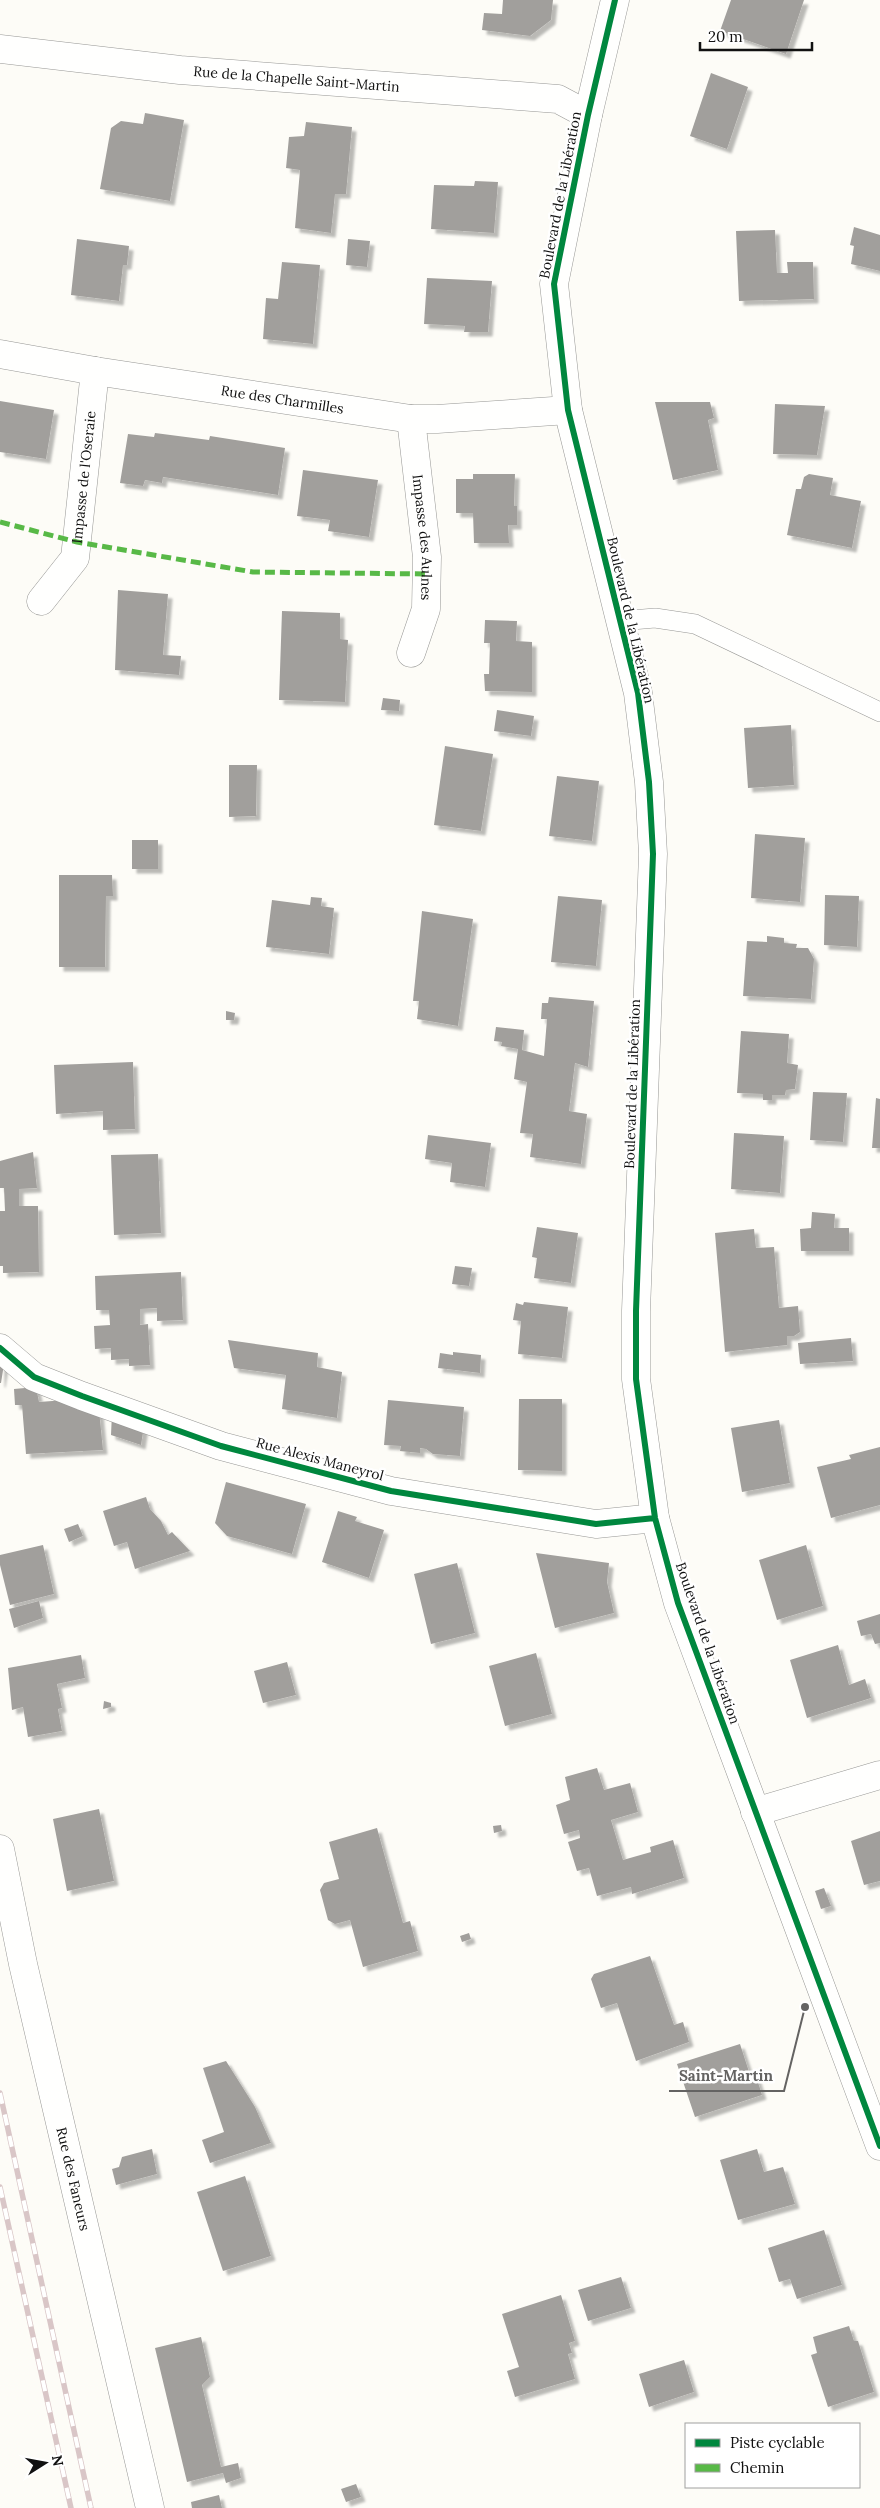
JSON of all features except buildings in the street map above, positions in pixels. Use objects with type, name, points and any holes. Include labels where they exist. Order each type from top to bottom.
[{"type":"street","name":"Boulevard de la Libération","points":[[615,0],[588,115],[554,284],[568,410],[638,692],[650,782],[653,854],[636,1321],[636,1379],[655,1518],[678,1603],[880,2146]]},
{"type":"street","name":"Rue de la Chapelle Saint-Martin","points":[[0,49],[180,70],[558,99],[588,115]]},
{"type":"street","name":"Rue des Charmilles","points":[[0,354],[95,372],[411,419],[568,410]]},
{"type":"street","name":"Impasse de l'Oseraie","points":[[41,601],[75,558],[95,372]]},
{"type":"street","name":"Impasse des Aulnes","points":[[411,419],[427,557],[426,609],[411,653]]},
{"type":"street","name":"Rue Alexis Maneyrol","points":[[0,1348],[34,1377],[82,1396],[221,1446],[391,1491],[596,1524],[655,1518]]},
{"type":"street","points":[[755,1812],[880,1774]]},
{"type":"street","name":"Rue des Faneurs","points":[[0,1849],[23,1964],[150,2508]]},
{"type":"lane","points":[[620,621],[655,618],[695,624],[880,712]]},
{"type":"railway","points":[[0,2093],[91,2508]]},
{"type":"railway","points":[[0,2187],[71,2508]]},
{"type":"marked path","points":[[0,522],[77,542],[253,572],[427,574]]},
{"type":"cycle path","points":[[615,0],[588,115],[554,284],[568,410],[638,693],[649,782],[653,854],[636,1311],[636,1379],[655,1518],[678,1603],[880,2146]]},
{"type":"cycle path","points":[[0,1348],[34,1377],[82,1396],[221,1446],[391,1491],[596,1524],[655,1518]]},
{"type":"place","name":"Saint-Martin","points":[[805,2007]]}]
